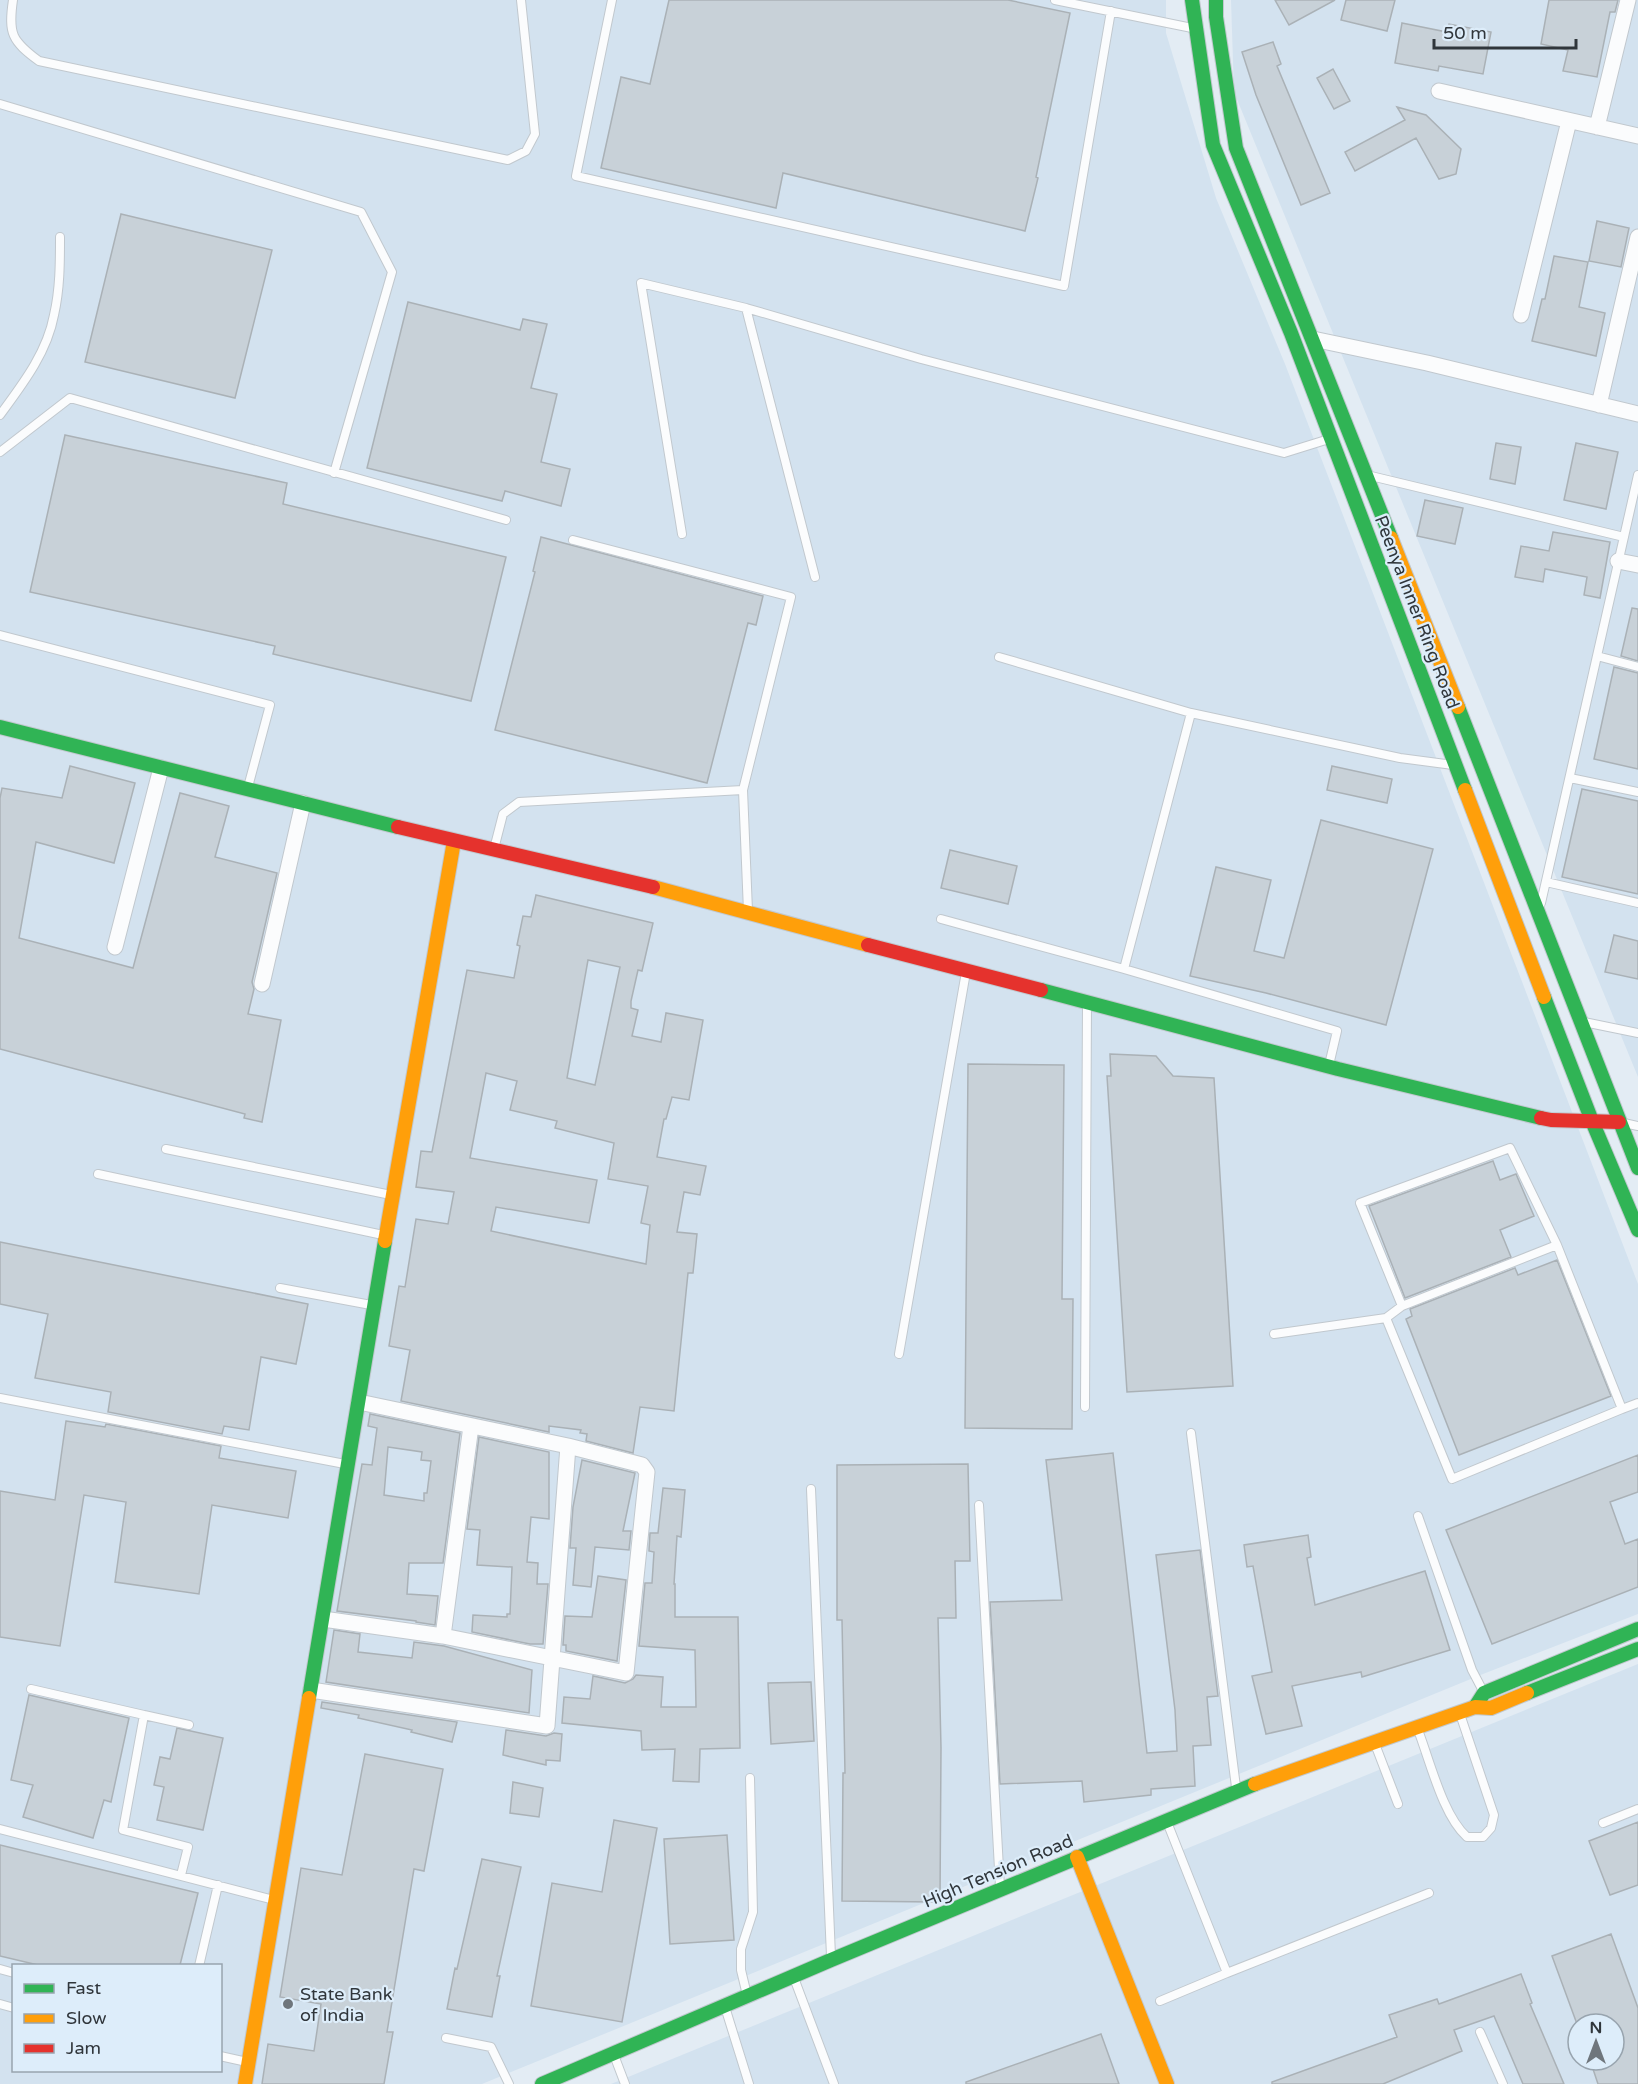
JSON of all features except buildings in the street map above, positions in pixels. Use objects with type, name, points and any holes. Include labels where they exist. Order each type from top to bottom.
[{"type":"main road","name":"Peenya Inner Ring Road","points":[[1192,0],[1213,145],[1291,333],[1579,1088],[1638,1230]]},
{"type":"main road","name":"Peenya Inner Ring Road","points":[[1216,0],[1236,148],[1638,1168]]},
{"type":"main road","points":[[0,727],[454,841],[636,882],[1329,1066],[1551,1120],[1619,1122]]},
{"type":"main road","points":[[245,2084],[454,841]]},
{"type":"main road","points":[[1579,1088],[1606,1090]]},
{"type":"main road","points":[[1474,1707],[1484,1693],[1638,1629]]},
{"type":"main road","name":"High Tension Road","points":[[542,2084],[831,1960],[1236,1791],[1474,1707],[1491,1708],[1638,1649]]},
{"type":"main road","points":[[1077,1857],[1167,2084]]},
{"type":"street","points":[[1598,127],[1628,0]]},
{"type":"street","points":[[1439,91],[1638,136]]},
{"type":"street","points":[[1521,315],[1569,121]]},
{"type":"street","points":[[1599,405],[1638,237]]},
{"type":"street","points":[[1313,339],[1427,363],[1638,414]]},
{"type":"street","points":[[1618,561],[1638,565]]},
{"type":"street","points":[[115,947],[161,768]]},
{"type":"street","points":[[262,984],[303,803]]},
{"type":"street","points":[[323,1619],[443,1636],[626,1673],[647,1472],[642,1465],[568,1446],[359,1402]]},
{"type":"street","points":[[443,1636],[471,1426]]},
{"type":"street","points":[[311,1690],[547,1726],[568,1446]]},
{"type":"lane","points":[[13,0],[10,22],[18,45],[39,61],[508,160],[526,152],[535,134],[521,0]]},
{"type":"lane","points":[[612,0],[576,176],[1064,286],[1111,11]]},
{"type":"lane","points":[[1055,0],[1195,29],[1218,28]]},
{"type":"lane","points":[[0,104],[361,212],[392,272],[334,473]]},
{"type":"lane","points":[[0,415],[22,386],[42,352],[54,316],[59,280],[60,237]]},
{"type":"lane","points":[[682,534],[641,282],[746,308],[921,359],[1284,453],[1331,438]]},
{"type":"lane","points":[[746,308],[815,577]]},
{"type":"lane","points":[[0,452],[70,398],[506,520]]},
{"type":"lane","points":[[1538,916],[1638,474]]},
{"type":"lane","points":[[1366,475],[1624,537]]},
{"type":"lane","points":[[573,540],[790,597],[743,790],[748,912]]},
{"type":"lane","points":[[0,634],[270,705],[247,789]]},
{"type":"lane","points":[[1597,656],[1638,667]]},
{"type":"lane","points":[[999,657],[1191,713],[1400,758],[1456,765]]},
{"type":"lane","points":[[1124,969],[1191,713]]},
{"type":"lane","points":[[1570,778],[1638,792]]},
{"type":"lane","points":[[494,850],[503,814],[519,802],[743,790]]},
{"type":"lane","points":[[1546,882],[1638,903]]},
{"type":"lane","points":[[941,919],[1336,1030],[1329,1066]]},
{"type":"lane","points":[[899,1354],[966,970]]},
{"type":"lane","points":[[1084,1407],[1087,1002]]},
{"type":"lane","points":[[1580,1021],[1638,1033]]},
{"type":"lane","points":[[1619,1122],[1638,1126]]},
{"type":"lane","points":[[1402,1306],[1360,1203],[1510,1148],[1557,1245],[1622,1409]]},
{"type":"lane","points":[[166,1149],[393,1195]]},
{"type":"lane","points":[[98,1174],[387,1236]]},
{"type":"lane","points":[[1274,1334],[1386,1318],[1402,1306],[1557,1245]]},
{"type":"lane","points":[[280,1288],[376,1305]]},
{"type":"lane","points":[[1386,1318],[1452,1479],[1638,1403]]},
{"type":"lane","points":[[0,1398],[349,1465]]},
{"type":"lane","points":[[1191,1433],[1236,1791]]},
{"type":"lane","points":[[811,1489],[831,1960]]},
{"type":"lane","points":[[979,1506],[1000,1889]]},
{"type":"lane","points":[[1418,1516],[1472,1670],[1484,1693]]},
{"type":"lane","points":[[31,1689],[189,1725]]},
{"type":"lane","points":[[1417,1727],[1446,1807],[1457,1828],[1467,1837],[1483,1837],[1491,1828],[1494,1815],[1459,1712]]},
{"type":"lane","points":[[144,1715],[123,1830],[188,1847],[181,1875]]},
{"type":"lane","points":[[1374,1742],[1398,1804]]},
{"type":"lane","points":[[748,1996],[741,1970],[741,1949],[753,1912],[750,1778]]},
{"type":"lane","points":[[1603,1823],[1638,1809]]},
{"type":"lane","points":[[1166,1820],[1227,1973]]},
{"type":"lane","points":[[0,1829],[276,1900]]},
{"type":"lane","points":[[199,1964],[218,1885]]},
{"type":"lane","points":[[1160,2001],[1430,1893]]},
{"type":"lane","points":[[793,1977],[834,2084]]},
{"type":"lane","points":[[725,2006],[749,2084]]},
{"type":"lane","points":[[1480,2032],[1503,2084]]},
{"type":"lane","points":[[446,2038],[491,2047],[509,2084]]},
{"type":"lane","points":[[614,2054],[625,2084]]},
{"type":"lane","points":[[222,2056],[249,2062]]},
{"type":"shaded area","points":[[0,0],[1166,0],[1166,33],[1216,198],[1285,364],[1638,1284],[1638,1614],[1483,1674],[482,2084],[0,2084]]},
{"type":"shaded area","points":[[1231,0],[1638,0],[1638,1077],[1234,92]]},
{"type":"shaded area","points":[[1638,1664],[1638,2084],[611,2084]]},
{"type":"traffic: fast","points":[[1192,0],[1213,145],[1291,333],[1465,790]]},
{"type":"traffic: fast","points":[[1216,0],[1216,17],[1236,148],[1391,538]]},
{"type":"traffic: fast","points":[[1458,707],[1638,1168]]},
{"type":"traffic: fast","points":[[0,727],[398,827]]},
{"type":"traffic: fast","points":[[1041,990],[1338,1069],[1541,1118]]},
{"type":"traffic: fast","points":[[1544,997],[1592,1121],[1638,1230]]},
{"type":"traffic: fast","points":[[309,1698],[385,1241]]},
{"type":"traffic: fast","points":[[1475,1707],[1484,1693],[1638,1629]]},
{"type":"traffic: fast","points":[[1527,1693],[1638,1649]]},
{"type":"traffic: fast","points":[[542,2084],[831,1960],[1255,1784]]},
{"type":"traffic: slow","points":[[1391,538],[1458,707]]},
{"type":"traffic: slow","points":[[1465,790],[1544,997]]},
{"type":"traffic: slow","points":[[385,1241],[454,841]]},
{"type":"traffic: slow","points":[[653,887],[868,945]]},
{"type":"traffic: slow","points":[[1255,1784],[1475,1707],[1491,1708],[1527,1693]]},
{"type":"traffic: slow","points":[[245,2084],[309,1698]]},
{"type":"traffic: slow","points":[[1077,1857],[1167,2084]]},
{"type":"traffic: jam","points":[[398,827],[653,887]]},
{"type":"traffic: jam","points":[[868,945],[1041,990]]},
{"type":"traffic: jam","points":[[1541,1118],[1619,1122]]},
{"type":"place","name":"State Bank of India","points":[[288,2004]]}]
